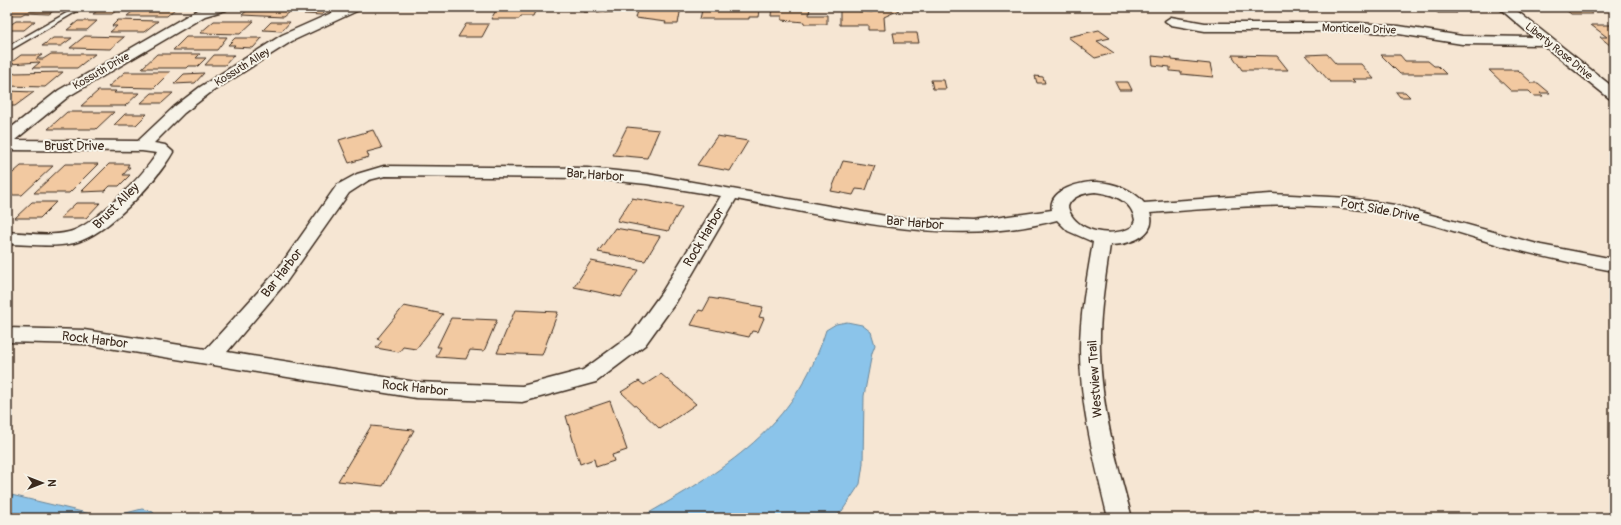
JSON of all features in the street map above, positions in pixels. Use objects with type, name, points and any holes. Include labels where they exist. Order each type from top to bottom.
[{"type":"street","name":"Kossuth Drive","points":[[7,139],[64,93],[203,10],[222,7]]},
{"type":"street","name":"Kossuth Alley","points":[[142,146],[179,110],[205,90],[287,38],[355,7]]},
{"type":"street","name":"Liberty Rose Drive","points":[[1504,7],[1614,95]]},
{"type":"street","name":"Monticello Drive","points":[[1171,20],[1205,27],[1372,27],[1462,40],[1546,41]]},
{"type":"street","name":"Brust Drive","points":[[7,145],[142,146]]},
{"type":"street","name":"Brust Alley","points":[[7,238],[73,238],[90,232],[97,227],[163,156],[165,152],[162,149],[142,146]]},
{"type":"street","name":"Bar Harbor","points":[[210,358],[281,277],[343,189],[363,177],[384,171],[587,173],[647,179],[897,223],[973,227],[1043,218],[1061,213]]},
{"type":"street","points":[[1082,188],[1108,189],[1132,200],[1140,208],[1144,216],[1143,224],[1138,231],[1128,236],[1102,238],[1076,228],[1067,221],[1061,213],[1060,204],[1064,197],[1071,191],[1082,188]]},
{"type":"street","name":"Rock Harbor","points":[[7,335],[84,337],[416,390],[522,394],[589,376],[638,340],[669,297],[731,193]]},
{"type":"street","name":"Port Side Drive","points":[[1140,208],[1268,200],[1348,203],[1402,213],[1531,248],[1614,266]]},
{"type":"street","name":"Westview Trail","points":[[1102,238],[1092,308],[1090,351],[1096,412],[1103,450],[1120,518]]},
{"type":"lane","points":[[7,50],[81,7]]},
{"type":"water","points":[[847,322],[862,325],[871,332],[875,345],[872,353],[864,396],[863,464],[860,484],[842,511],[833,518],[640,518],[700,482],[728,463],[753,443],[776,420],[796,394],[813,364],[826,330],[836,324]]},
{"type":"water","points":[[7,494],[95,515],[114,516],[142,509],[153,512],[156,518],[7,518]]},
{"type":"building","points":[[7,7],[33,7],[29,10],[36,10],[40,7],[59,7],[49,14],[25,13],[21,15],[7,15]]},
{"type":"building","points":[[102,7],[121,7],[112,14],[93,14]]},
{"type":"building","points":[[138,7],[177,7],[167,16],[127,16]]},
{"type":"building","points":[[251,7],[291,7],[286,11],[289,12],[283,17],[242,15]]},
{"type":"building","points":[[311,7],[329,7],[322,15],[304,14]]},
{"type":"building","points":[[498,7],[537,7],[533,16],[521,16],[519,19],[491,19]]},
{"type":"building","points":[[585,7],[622,7],[620,12],[597,13],[583,12]]},
{"type":"building","points":[[638,7],[681,7],[678,24],[665,24],[666,22],[635,18]]},
{"type":"building","points":[[719,7],[751,7],[751,9],[760,9],[759,17],[749,17],[749,19],[700,19],[702,10],[719,10]]},
{"type":"building","points":[[772,7],[810,7],[809,15],[827,15],[827,24],[804,24],[804,22],[782,20],[782,16],[771,16]]},
{"type":"building","points":[[881,7],[892,7],[899,10],[884,17],[885,30],[868,30],[868,25],[840,25],[840,8],[859,8],[859,11],[872,12]]},
{"type":"building","points":[[1421,7],[1450,7],[1457,13],[1438,13],[1434,10],[1424,10]]},
{"type":"building","points":[[1562,7],[1584,7],[1593,14],[1571,14]]},
{"type":"building","points":[[118,20],[158,21],[144,32],[110,32],[117,26],[112,26]]},
{"type":"building","points":[[16,21],[35,21],[24,30],[7,30],[7,27]]},
{"type":"building","points":[[78,21],[97,21],[87,30],[67,30]]},
{"type":"building","points":[[214,21],[254,21],[240,34],[200,33]]},
{"type":"building","points":[[271,22],[290,22],[282,31],[263,30]]},
{"type":"building","points":[[466,24],[489,24],[482,37],[458,37]]},
{"type":"building","points":[[1591,25],[1614,25],[1614,46],[1611,46],[1600,37],[1607,37]]},
{"type":"building","points":[[1099,30],[1110,38],[1097,41],[1114,53],[1095,58],[1068,37]]},
{"type":"building","points":[[893,33],[917,33],[919,43],[895,43]]},
{"type":"building","points":[[85,36],[124,37],[110,49],[70,48]]},
{"type":"building","points":[[186,37],[227,37],[217,50],[173,50]]},
{"type":"building","points":[[53,38],[72,38],[61,46],[42,46]]},
{"type":"building","points":[[235,38],[262,38],[253,48],[233,47],[235,45],[228,45]]},
{"type":"building","points":[[51,54],[95,54],[77,68],[33,68],[40,62],[9,64],[21,55],[42,55],[36,59],[43,59]]},
{"type":"building","points":[[157,54],[200,54],[196,58],[206,58],[198,66],[189,66],[187,68],[142,68]]},
{"type":"building","points":[[1327,54],[1336,64],[1361,64],[1374,79],[1352,79],[1355,82],[1330,82],[1306,55]]},
{"type":"building","points":[[214,55],[234,55],[225,65],[205,65]]},
{"type":"building","points":[[1232,55],[1277,56],[1288,70],[1242,70]]},
{"type":"building","points":[[1381,55],[1400,55],[1405,61],[1428,61],[1434,66],[1438,66],[1446,74],[1400,74]]},
{"type":"building","points":[[1152,56],[1172,58],[1172,60],[1210,64],[1213,77],[1181,74],[1181,72],[1170,71],[1170,67],[1153,65]]},
{"type":"building","points":[[1489,70],[1518,70],[1532,83],[1538,83],[1550,93],[1540,93],[1543,96],[1534,96],[1529,91],[1511,91]]},
{"type":"building","points":[[63,72],[45,87],[7,86],[7,79],[15,73]]},
{"type":"building","points":[[125,72],[170,72],[154,88],[108,87]]},
{"type":"building","points":[[204,73],[195,83],[174,84],[184,74]]},
{"type":"building","points":[[1035,76],[1043,77],[1045,83],[1037,83]]},
{"type":"building","points":[[931,80],[944,80],[946,89],[933,89]]},
{"type":"building","points":[[1115,82],[1128,82],[1132,90],[1119,90]]},
{"type":"building","points":[[7,91],[34,92],[15,106],[7,106]]},
{"type":"building","points":[[98,91],[116,91],[114,93],[139,93],[125,106],[81,106]]},
{"type":"building","points":[[1396,92],[1405,92],[1410,97],[1400,97]]},
{"type":"building","points":[[152,93],[173,93],[162,103],[141,103]]},
{"type":"building","points":[[67,112],[114,112],[96,129],[48,129]]},
{"type":"building","points":[[125,114],[147,114],[136,125],[114,125]]},
{"type":"building","points":[[627,127],[659,130],[647,158],[613,155]]},
{"type":"building","points":[[373,130],[382,148],[367,152],[369,157],[349,163],[339,140]]},
{"type":"building","points":[[717,136],[748,141],[730,171],[697,165]]},
{"type":"building","points":[[843,161],[875,166],[866,190],[856,189],[853,195],[831,191]]},
{"type":"building","points":[[65,164],[98,164],[69,193],[34,193]]},
{"type":"building","points":[[109,164],[129,164],[127,167],[130,167],[123,175],[130,175],[119,186],[110,186],[105,191],[81,192]]},
{"type":"building","points":[[21,166],[53,166],[22,195],[7,195],[7,178]]},
{"type":"building","points":[[632,198],[682,207],[668,231],[617,221]]},
{"type":"building","points":[[32,202],[56,202],[40,218],[15,218]]},
{"type":"building","points":[[76,203],[100,203],[86,218],[60,218]]},
{"type":"building","points":[[615,228],[660,236],[645,261],[598,252]]},
{"type":"building","points":[[591,261],[638,270],[621,297],[574,287]]},
{"type":"building","points":[[710,298],[763,307],[759,317],[764,318],[758,332],[752,331],[749,337],[691,325],[699,310],[703,311]]},
{"type":"building","points":[[404,306],[443,314],[416,349],[403,347],[399,352],[376,348],[382,341],[377,339]]},
{"type":"building","points":[[515,310],[558,312],[542,355],[497,353]]},
{"type":"building","points":[[451,318],[497,320],[484,351],[470,350],[466,359],[436,357],[441,347],[437,347]]},
{"type":"building","points":[[661,374],[696,404],[660,429],[621,392],[639,381],[644,385]]},
{"type":"building","points":[[610,401],[627,450],[612,455],[614,461],[596,467],[594,459],[580,464],[566,416]]},
{"type":"building","points":[[371,426],[414,430],[383,486],[338,481]]}]
